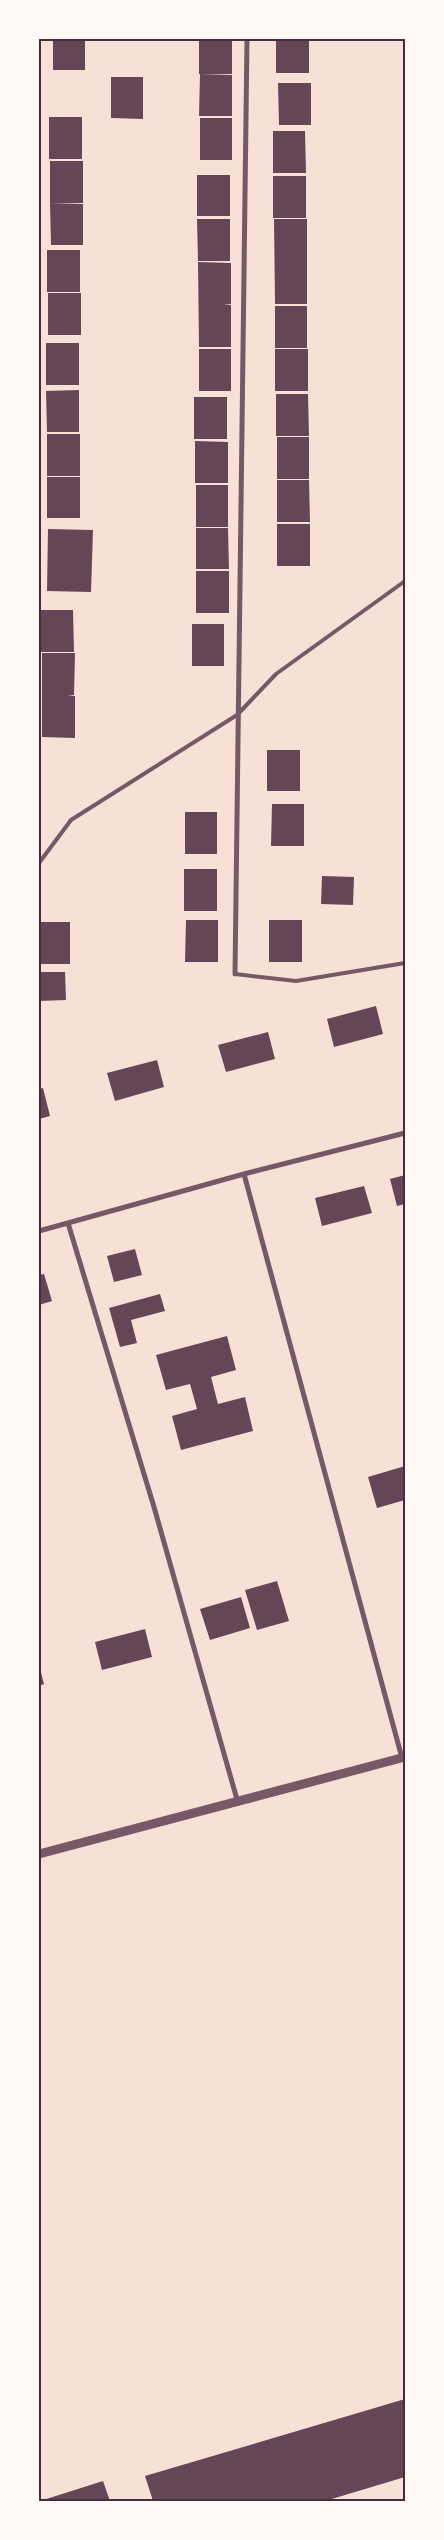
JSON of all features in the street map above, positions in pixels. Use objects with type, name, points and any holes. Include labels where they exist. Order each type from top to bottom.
[{"type":"street","points":[[235,974],[247,39]]},
{"type":"street","points":[[39,1231],[244,1174],[405,1133]]},
{"type":"street","points":[[39,1854],[403,1758],[244,1174]]},
{"type":"street","points":[[68,1222],[154,1507],[238,1803]]},
{"type":"lane","points":[[39,863],[71,820],[237,715],[276,674],[405,581]]},
{"type":"lane","points":[[235,974],[296,981],[405,963]]},
{"type":"building","points":[[53,39],[85,39],[85,70],[53,70]]},
{"type":"building","points":[[199,39],[232,39],[232,74],[199,74]]},
{"type":"building","points":[[276,39],[309,39],[309,73],[276,73]]},
{"type":"building","points":[[200,74],[232,75],[232,116],[199,116]]},
{"type":"building","points":[[111,77],[143,77],[143,119],[111,118]]},
{"type":"building","points":[[278,83],[311,83],[311,125],[279,125]]},
{"type":"building","points":[[49,117],[82,117],[82,159],[49,159]]},
{"type":"building","points":[[200,118],[232,118],[232,160],[200,160]]},
{"type":"building","points":[[273,131],[305,131],[306,173],[273,173]]},
{"type":"building","points":[[50,161],[83,161],[83,203],[50,203]]},
{"type":"building","points":[[197,175],[230,175],[230,216],[197,216]]},
{"type":"building","points":[[273,176],[306,176],[306,218],[273,218]]},
{"type":"building","points":[[50,203],[83,204],[83,245],[51,245]]},
{"type":"building","points":[[197,219],[230,219],[230,261],[198,261]]},
{"type":"building","points":[[274,219],[307,219],[307,304],[275,304]]},
{"type":"building","points":[[47,250],[80,250],[80,292],[47,292]]},
{"type":"building","points":[[198,262],[231,263],[231,304],[224,305],[231,305],[231,347],[199,347]]},
{"type":"building","points":[[48,293],[81,293],[81,335],[48,335]]},
{"type":"building","points":[[275,306],[307,306],[307,348],[275,348]]},
{"type":"building","points":[[46,343],[79,343],[79,385],[46,385]]},
{"type":"building","points":[[199,349],[231,349],[231,391],[199,391]]},
{"type":"building","points":[[275,349],[308,349],[308,391],[275,391]]},
{"type":"building","points":[[79,390],[79,432],[47,432],[46,391]]},
{"type":"building","points":[[276,394],[308,394],[309,436],[276,436]]},
{"type":"building","points":[[194,397],[227,397],[227,439],[194,439]]},
{"type":"building","points":[[47,434],[80,434],[80,476],[47,476]]},
{"type":"building","points":[[277,437],[309,437],[309,479],[277,479]]},
{"type":"building","points":[[195,441],[228,442],[228,483],[195,483]]},
{"type":"building","points":[[47,477],[80,477],[80,518],[47,518]]},
{"type":"building","points":[[277,480],[309,480],[310,522],[277,522]]},
{"type":"building","points":[[196,485],[228,485],[228,527],[196,527]]},
{"type":"building","points":[[277,524],[310,524],[310,566],[277,566]]},
{"type":"building","points":[[196,528],[228,528],[229,569],[196,569]]},
{"type":"building","points":[[48,529],[93,530],[91,592],[47,591]]},
{"type":"building","points":[[196,571],[229,571],[229,613],[196,613]]},
{"type":"building","points":[[41,610],[73,610],[74,652],[41,652]]},
{"type":"building","points":[[192,624],[224,624],[224,666],[192,666]]},
{"type":"building","points":[[42,653],[75,653],[74,695],[68,696],[75,696],[75,738],[42,737]]},
{"type":"building","points":[[267,750],[300,750],[300,791],[267,791]]},
{"type":"building","points":[[272,804],[304,804],[304,846],[271,846]]},
{"type":"building","points":[[185,812],[217,812],[217,854],[185,854]]},
{"type":"building","points":[[184,869],[217,869],[217,911],[184,911]]},
{"type":"building","points":[[322,876],[354,877],[353,905],[321,904]]},
{"type":"building","points":[[186,920],[218,920],[218,962],[185,962]]},
{"type":"building","points":[[269,920],[302,920],[302,962],[269,962]]},
{"type":"building","points":[[39,922],[70,922],[70,964],[39,964]]},
{"type":"building","points":[[39,972],[65,972],[66,1000],[39,1001]]},
{"type":"building","points":[[376,1006],[383,1034],[334,1047],[327,1019]]},
{"type":"building","points":[[268,1032],[275,1059],[226,1072],[218,1045]]},
{"type":"building","points":[[157,1060],[164,1087],[115,1101],[107,1073]]},
{"type":"building","points":[[43,1088],[50,1116],[39,1119],[39,1089]]},
{"type":"building","points":[[405,1175],[405,1204],[397,1206],[390,1179]]},
{"type":"building","points":[[364,1186],[372,1213],[322,1226],[315,1198]]},
{"type":"building","points":[[135,1249],[142,1275],[114,1282],[107,1256]]},
{"type":"building","points":[[44,1274],[52,1301],[39,1305],[39,1275]]},
{"type":"building","points":[[160,1294],[165,1311],[131,1320],[137,1343],[120,1347],[109,1308]]},
{"type":"building","points":[[227,1336],[236,1370],[211,1377],[218,1404],[245,1397],[253,1431],[181,1450],[172,1416],[197,1409],[190,1384],[166,1390],[156,1355]]},
{"type":"building","points":[[405,1466],[405,1500],[377,1508],[368,1477]]},
{"type":"building","points":[[277,1581],[289,1621],[257,1630],[245,1590]]},
{"type":"building","points":[[241,1597],[250,1628],[210,1640],[200,1609]]},
{"type":"building","points":[[145,1629],[152,1657],[102,1670],[95,1642]]},
{"type":"building","points":[[39,1665],[44,1684],[39,1686]]},
{"type":"building","points":[[405,2399],[405,2477],[325,2501],[153,2501],[145,2476]]},
{"type":"building","points":[[103,2481],[110,2501],[40,2501]]}]
